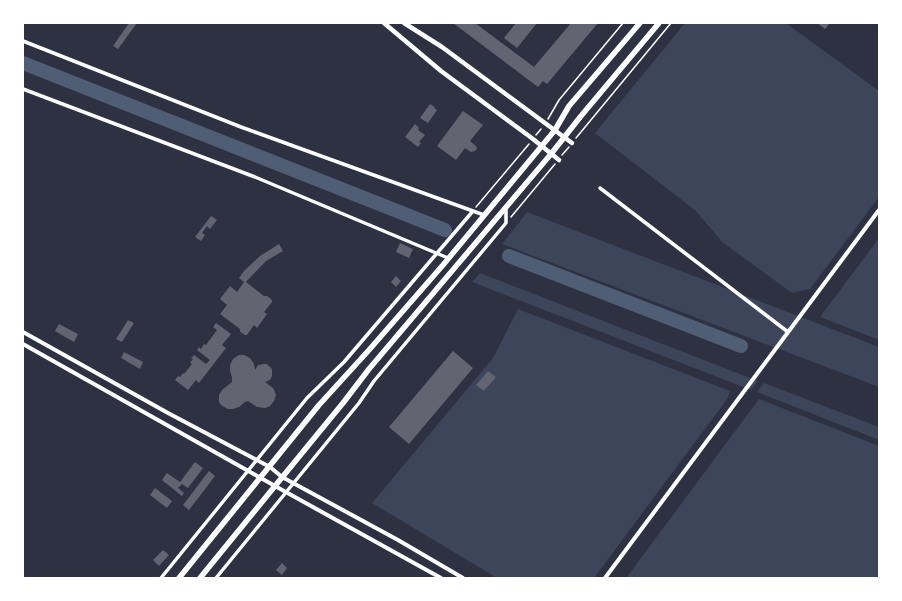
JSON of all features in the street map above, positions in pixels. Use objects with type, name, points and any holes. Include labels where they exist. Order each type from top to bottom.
[{"type":"main road","points":[[384,23],[442,71],[559,160]]},
{"type":"main road","points":[[404,23],[442,47],[572,143]]},
{"type":"main road","points":[[179,578],[319,405],[369,350],[542,146],[555,130],[569,106],[640,23]]},
{"type":"main road","points":[[200,578],[370,369],[659,23]]},
{"type":"street","points":[[23,41],[241,127],[484,215]]},
{"type":"street","points":[[23,89],[255,177],[448,258]]},
{"type":"street","points":[[600,188],[788,332]]},
{"type":"street","points":[[216,578],[359,403],[374,381],[506,223],[506,207]]},
{"type":"street","points":[[604,578],[879,210]]},
{"type":"street","points":[[161,578],[307,398],[344,362],[472,211]]},
{"type":"street","points":[[23,332],[168,413],[270,467],[282,477],[398,540],[462,578]]},
{"type":"street","points":[[23,344],[440,578]]},
{"type":"path","points":[[506,223],[671,23]]},
{"type":"shaded area","points":[[685,23],[786,23],[879,91],[879,197],[810,289],[792,293],[722,242],[696,211],[595,133]]},
{"type":"shaded area","points":[[527,212],[879,347],[879,387],[502,244]]},
{"type":"shaded area","points":[[879,238],[879,340],[820,317]]},
{"type":"shaded area","points":[[480,273],[758,381],[751,390],[472,282]]},
{"type":"shaded area","points":[[518,309],[730,391],[728,398],[594,578],[497,578],[372,503],[493,358]]},
{"type":"shaded area","points":[[764,383],[879,427],[879,440],[757,392]]},
{"type":"shaded area","points":[[759,399],[879,446],[879,578],[626,578]]},
{"type":"building","points":[[129,23],[137,23],[118,49],[113,46]]},
{"type":"building","points":[[453,23],[475,23],[534,67],[571,23],[598,23],[547,84],[543,81],[538,87]]},
{"type":"building","points":[[516,23],[537,23],[517,48],[504,38]]},
{"type":"building","points":[[817,23],[830,23],[825,29]]},
{"type":"building","points":[[430,104],[437,110],[428,123],[420,118]]},
{"type":"building","points":[[463,111],[483,125],[470,141],[476,146],[477,149],[471,152],[465,148],[456,160],[437,146]]},
{"type":"building","points":[[415,124],[419,128],[418,130],[425,135],[419,142],[421,143],[418,147],[405,137]]},
{"type":"building","points":[[211,216],[217,220],[210,229],[207,226],[202,233],[205,235],[201,241],[195,237]]},
{"type":"building","points":[[400,243],[413,249],[409,258],[396,252]]},
{"type":"building","points":[[279,244],[283,251],[266,261],[246,282],[264,296],[267,296],[272,300],[272,302],[264,312],[267,314],[257,328],[254,325],[247,335],[245,335],[240,332],[240,329],[220,314],[227,305],[220,299],[230,286],[237,292],[244,282],[239,278],[244,271],[260,256]]},
{"type":"building","points":[[396,276],[401,281],[396,287],[391,282]]},
{"type":"building","points":[[128,320],[134,323],[122,342],[116,339]]},
{"type":"building","points":[[216,323],[231,334],[222,345],[226,348],[199,383],[196,380],[188,390],[175,380],[178,376],[180,377],[183,373],[184,374],[192,364],[190,363],[193,359],[191,358],[194,355],[206,364],[210,360],[197,350],[199,347],[201,349],[204,344],[206,345],[217,330],[213,327]]},
{"type":"building","points":[[59,324],[78,334],[74,342],[55,331]]},
{"type":"building","points":[[453,351],[473,368],[409,444],[389,427]]},
{"type":"building","points":[[124,352],[143,362],[140,369],[121,358]]},
{"type":"building","points":[[239,355],[244,355],[250,358],[254,364],[255,370],[258,365],[264,364],[267,364],[272,369],[272,376],[270,380],[265,382],[273,388],[276,395],[270,406],[265,408],[257,407],[248,401],[239,407],[228,409],[219,402],[219,395],[222,390],[232,382],[230,365],[233,359]]},
{"type":"building","points":[[488,371],[496,377],[484,391],[476,385]]},
{"type":"building","points":[[195,462],[203,468],[188,488],[182,484],[178,488],[184,493],[182,496],[162,480],[167,473],[180,482]]},
{"type":"building","points":[[209,471],[215,476],[189,510],[183,505]]},
{"type":"building","points":[[155,488],[172,501],[167,508],[150,495]]},
{"type":"building","points":[[163,550],[169,555],[159,566],[153,560]]},
{"type":"building","points":[[282,563],[287,568],[282,575],[276,570]]},
{"type":"waterway","points":[[23,63],[445,230]]},
{"type":"waterway","points":[[509,256],[741,346]]}]
